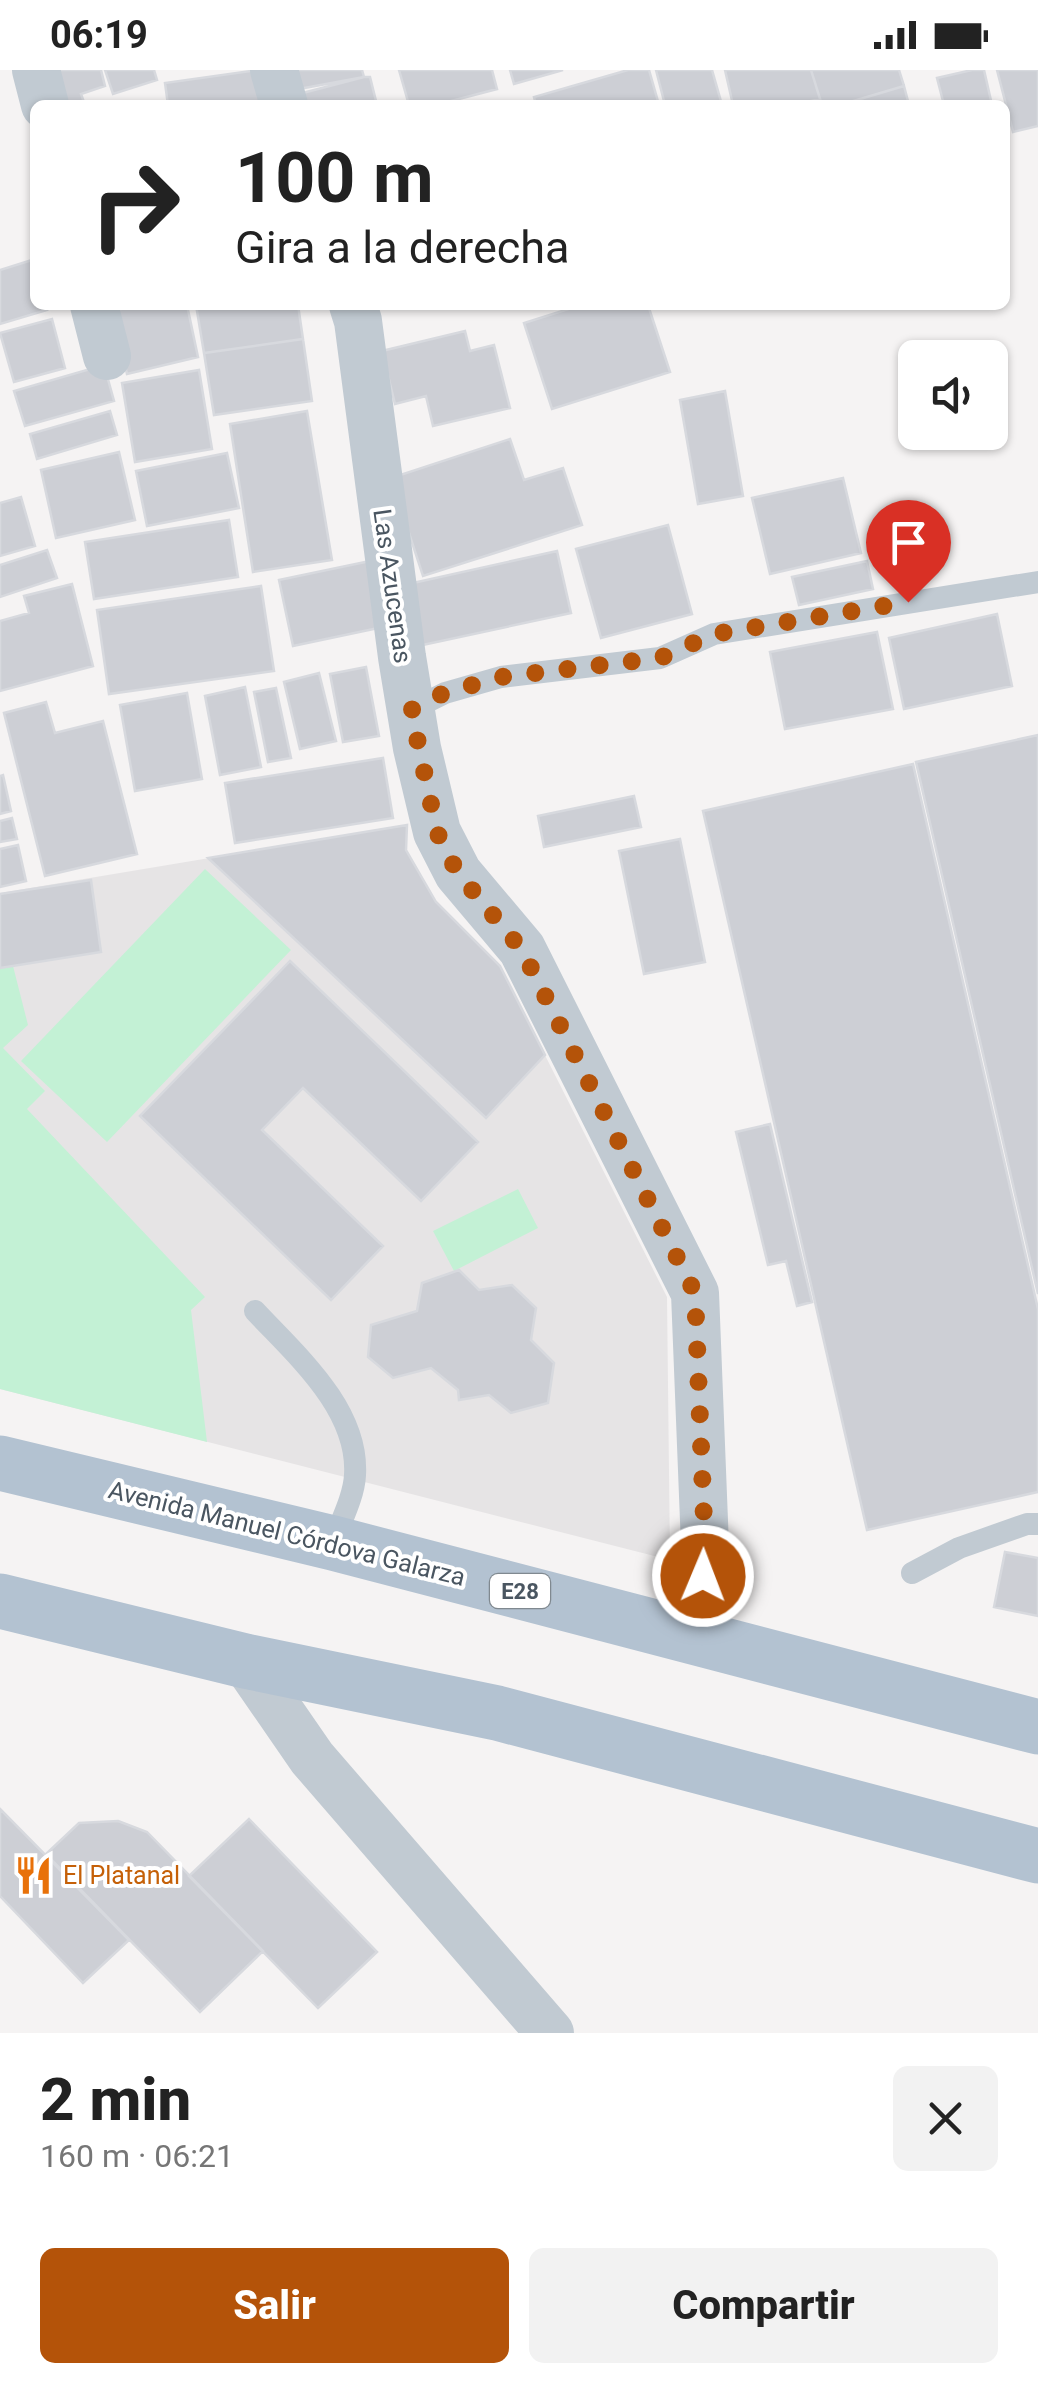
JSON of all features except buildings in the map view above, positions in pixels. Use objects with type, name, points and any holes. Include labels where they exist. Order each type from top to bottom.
[{"type":"main road","name":"Avenida Manuel Córdova Galarza","points":[[0,1463],[699,1636],[1038,1727]]},
{"type":"main road","points":[[0,1601],[245,1660],[497,1713],[1038,1856]]},
{"type":"street","points":[[36,70],[44,100]]},
{"type":"street","points":[[274,70],[283,100]]},
{"type":"street","points":[[95,310],[107,356]]},
{"type":"street","name":"Las Azucenas","points":[[354,310],[411,710],[437,832],[458,873],[522,950],[695,1293],[705,1546],[699,1636]]},
{"type":"street","points":[[245,1660],[312,1758],[550,2033]]},
{"type":"lane","points":[[411,710],[444,693],[501,677],[660,658],[714,634],[1038,582]]},
{"type":"lane","points":[[256,1311],[327,1388],[349,1437],[355,1476],[333,1543]]},
{"type":"lane","points":[[912,1573],[959,1548],[1027,1524],[1038,1524]]},
{"type":"shaded area","points":[[407,825],[406,850],[436,902],[500,966],[667,1297],[670,1560],[0,1389],[0,893]]},
{"type":"green space","points":[[205,869],[291,950],[107,1142],[21,1061]]},
{"type":"green space","points":[[13,966],[28,1025],[3,1048],[45,1091],[27,1109],[205,1297],[191,1310],[207,1442],[0,1389],[0,969]]},
{"type":"green space","points":[[518,1189],[538,1228],[454,1271],[433,1231]]},
{"type":"place","name":"El Platanal","points":[[33,1875]]},
{"type":"route","points":[[703,1576],[695,1293],[522,950],[458,873],[447,853],[437,832],[411,710],[444,693],[501,677],[660,658],[714,634],[908,602]]}]
